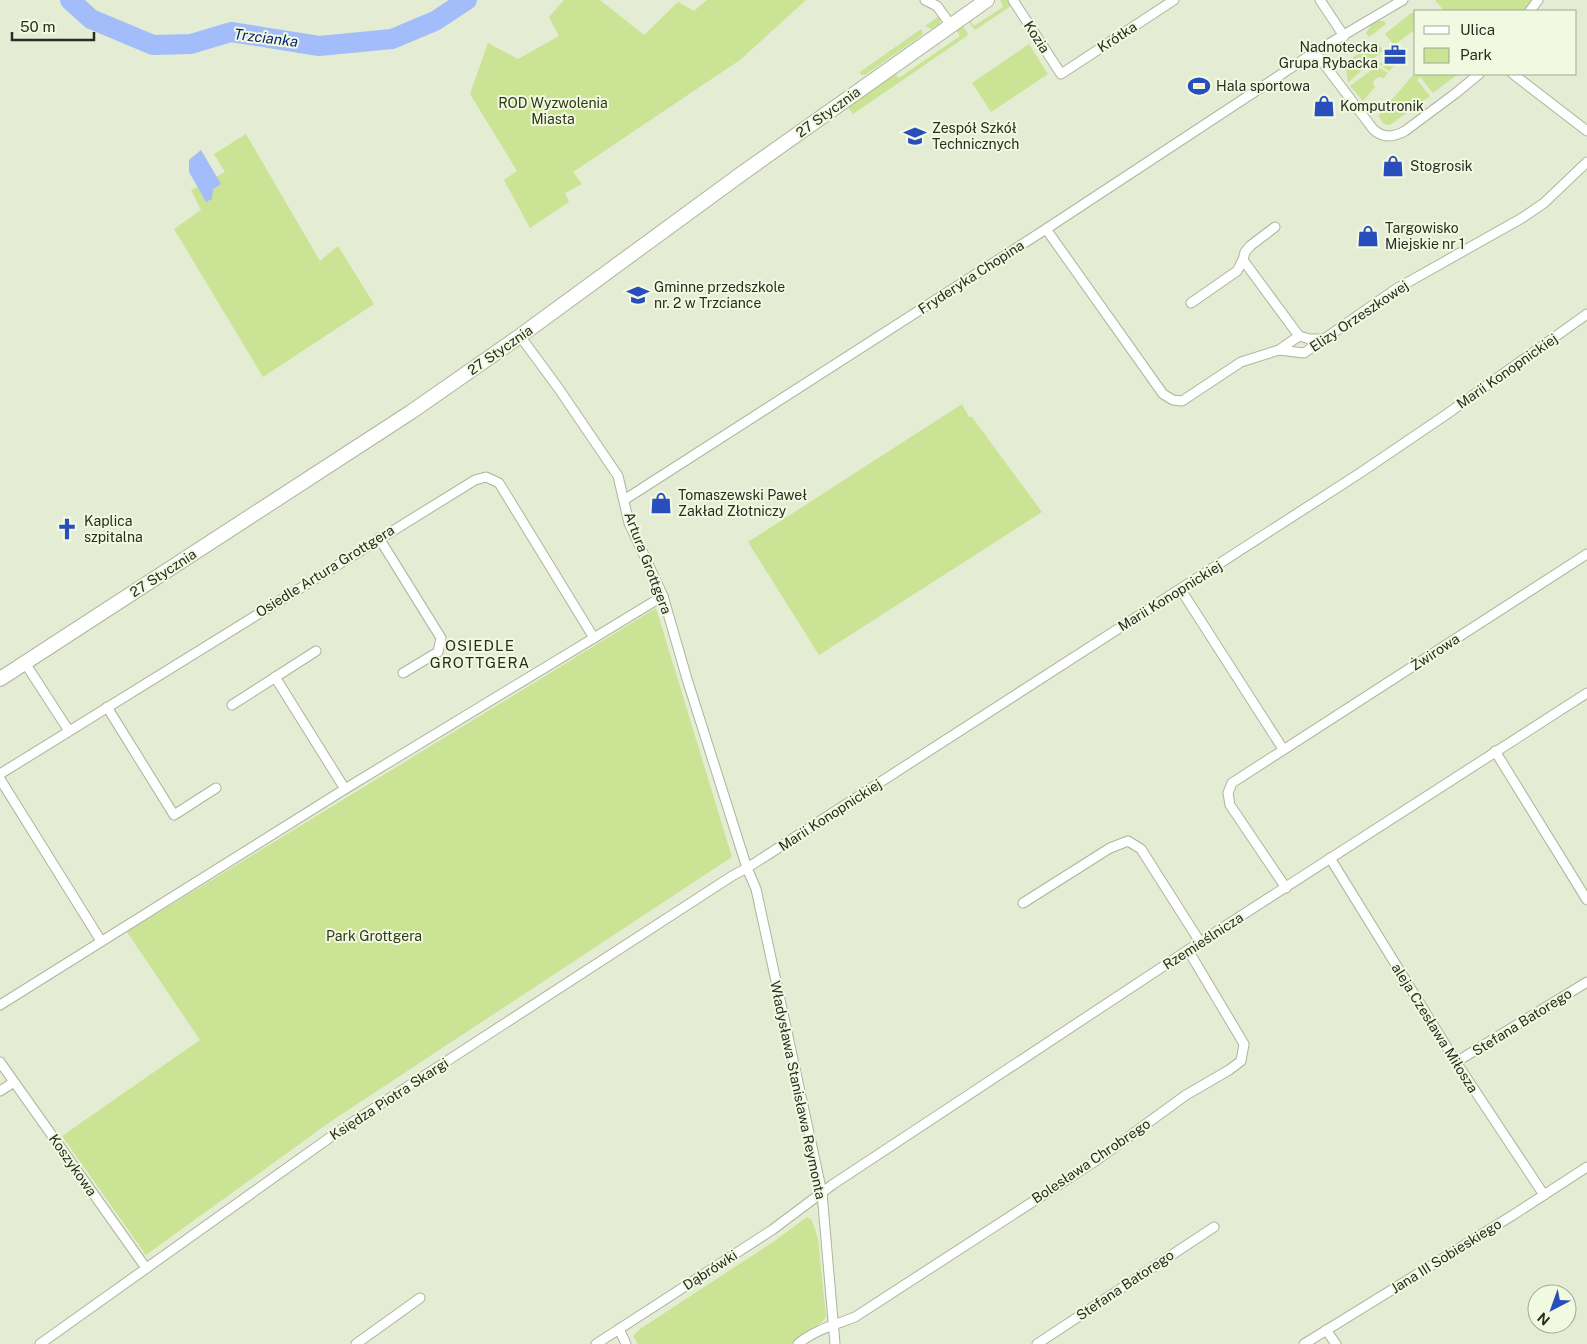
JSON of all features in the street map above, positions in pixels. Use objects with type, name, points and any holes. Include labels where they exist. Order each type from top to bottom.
[{"type":"main road","name":"27 Stycznia","points":[[0,679],[406,416],[986,0]]},
{"type":"street","points":[[925,0],[937,6],[950,24]]},
{"type":"street","name":"Kozia","points":[[1013,0],[1061,74]]},
{"type":"street","name":"Krótka","points":[[1061,74],[1174,0]]},
{"type":"street","points":[[1320,0],[1344,36]]},
{"type":"street","name":"Fryderyka Chopina","points":[[624,500],[1046,229],[1315,52],[1403,0]]},
{"type":"street","points":[[1315,52],[1374,130],[1384,136],[1397,136],[1405,131],[1478,75]]},
{"type":"street","points":[[1514,75],[1587,131]]},
{"type":"street","name":"Elizy Orzeszkowej","points":[[1046,229],[1164,394],[1173,400],[1182,400],[1242,362],[1279,350],[1304,353],[1327,339],[1396,289],[1522,218],[1544,203],[1587,162]]},
{"type":"street","points":[[1191,302],[1237,271],[1244,260],[1245,252],[1250,246],[1275,227]]},
{"type":"street","points":[[1244,260],[1298,336],[1310,339],[1327,339]]},
{"type":"street","name":"Marii Konopnickiej","points":[[747,868],[1368,468],[1587,314]]},
{"type":"street","name":"Artura Grottgera","points":[[520,336],[559,389],[618,476],[629,523],[663,596],[687,679],[747,868]]},
{"type":"street","points":[[1279,350],[1298,336]]},
{"type":"street","name":"Osiedle Artura Grottgera","points":[[0,774],[379,538],[475,480],[486,477],[499,483],[594,638]]},
{"type":"street","points":[[379,538],[441,638],[438,652],[403,673]]},
{"type":"street","name":"Żwirowa","points":[[1286,888],[1230,805],[1228,793],[1232,783],[1587,554]]},
{"type":"street","points":[[1181,590],[1283,749]]},
{"type":"street","points":[[0,1005],[345,789],[663,596]]},
{"type":"street","points":[[232,705],[316,651]]},
{"type":"street","points":[[26,663],[69,731]]},
{"type":"street","points":[[275,677],[345,789]]},
{"type":"street","name":"Rzemieślnicza","points":[[822,1193],[1200,942],[1587,693]]},
{"type":"street","points":[[108,707],[174,815],[216,788]]},
{"type":"street","points":[[1495,751],[1587,900]]},
{"type":"street","points":[[0,779],[101,941]]},
{"type":"street","points":[[1023,904],[1110,848],[1128,841],[1140,849],[1200,942]]},
{"type":"street","name":"aleja Czesława Miłosza","points":[[1330,858],[1456,1062],[1544,1195]]},
{"type":"street","name":"Władysława Stanisława Reymonta","points":[[747,868],[756,889],[822,1193],[834,1344]]},
{"type":"street","name":"Księdza Piotra Skargi","points":[[40,1344],[339,1131],[747,868]]},
{"type":"street","name":"Bolesława Chrobrego","points":[[798,1344],[821,1328],[855,1317],[1094,1162],[1186,1095],[1241,1061],[1244,1044],[1188,950]]},
{"type":"street","name":"Stefana Batorego","points":[[1456,1062],[1587,982]]},
{"type":"street","name":"Koszykowa","points":[[0,1062],[146,1268]]},
{"type":"street","points":[[0,1091],[14,1082]]},
{"type":"street","name":"Jana III Sobieskiego","points":[[1304,1344],[1587,1167]]},
{"type":"street","name":"Dąbrówki","points":[[596,1344],[772,1230],[822,1193]]},
{"type":"street","name":"Stefana Batorego","points":[[1037,1344],[1214,1227]]},
{"type":"street","points":[[356,1344],[420,1298]]},
{"type":"street","points":[[619,1329],[626,1344]]},
{"type":"street","points":[[1326,1330],[1336,1344]]},
{"type":"green space","name":"ROD Wyzwolenia Miasta","points":[[564,0],[600,0],[644,35],[678,2],[694,11],[707,0],[806,0],[740,60],[573,172],[582,184],[565,193],[569,202],[530,228],[504,180],[517,171],[470,94],[488,43],[518,59],[559,36],[549,17]]},
{"type":"green space","points":[[1000,0],[1011,0],[1014,4],[975,30],[967,20],[969,19],[974,26],[1003,7]]},
{"type":"green space","points":[[1435,0],[1535,0],[1527,10],[1443,10]]},
{"type":"green space","points":[[1411,13],[1414,13],[1414,30],[1394,45],[1385,34]]},
{"type":"green space","points":[[939,16],[941,20],[939,24],[931,29],[925,26]]},
{"type":"green space","points":[[1377,21],[1384,21],[1386,24],[1369,37],[1366,33],[1371,25]]},
{"type":"green space","points":[[961,24],[968,33],[967,36],[853,114],[849,109],[848,104],[893,71],[899,78],[960,36],[955,28]]},
{"type":"green space","points":[[921,29],[922,35],[865,75],[861,75],[860,72]]},
{"type":"green space","points":[[1376,41],[1383,50],[1348,83],[1345,63]]},
{"type":"green space","points":[[1029,44],[1048,74],[991,112],[972,83]]},
{"type":"green space","points":[[1396,53],[1400,59],[1389,71],[1379,64]]},
{"type":"green space","points":[[1377,66],[1388,73],[1384,78],[1375,79],[1373,83],[1375,87],[1363,101],[1350,86]]},
{"type":"green space","points":[[1413,75],[1457,75],[1433,93],[1420,77],[1417,80],[1430,96],[1390,125],[1384,124],[1378,116]]},
{"type":"green space","points":[[246,134],[320,261],[338,246],[374,304],[263,377],[174,229],[201,210],[191,190],[225,172],[214,154]]},
{"type":"green space","points":[[962,404],[969,417],[972,417],[1042,512],[819,655],[748,542]]},
{"type":"green space","name":"Park Grottgera","points":[[656,608],[732,857],[330,1122],[146,1255],[62,1136],[200,1040],[127,932]]},
{"type":"green space","points":[[807,1217],[812,1220],[818,1239],[826,1317],[821,1323],[805,1332],[791,1344],[638,1344],[633,1336],[640,1329],[773,1242]]},
{"type":"water","points":[[201,150],[221,184],[213,189],[212,199],[206,202],[189,172],[189,160]]},
{"type":"waterway","name":"Trzcianka","points":[[70,0],[91,19],[153,45],[191,44],[231,32],[319,46],[392,39],[435,21],[467,0]]},
{"type":"place","name":"Nadnotecka Grupa Rybacka","points":[[1395,55]]},
{"type":"place","name":"Hala sportowa","points":[[1199,86]]},
{"type":"place","name":"Komputronik","points":[[1324,106]]},
{"type":"place","name":"Zespół Szkół Technicznych","points":[[915,136]]},
{"type":"place","name":"Stogrosik","points":[[1393,166]]},
{"type":"place","name":"Targowisko Miejskie nr 1","points":[[1368,236]]},
{"type":"place","name":"Gminne przedszkole nr. 2 w Trzciance","points":[[638,295]]},
{"type":"place","name":"Tomaszewski Paweł Zakład Złotniczy","points":[[661,503]]},
{"type":"place","name":"Kaplica szpitalna","points":[[67,529]]},
{"type":"district","name":"OSIEDLE GROTTGERA","points":[[480,654]]}]
